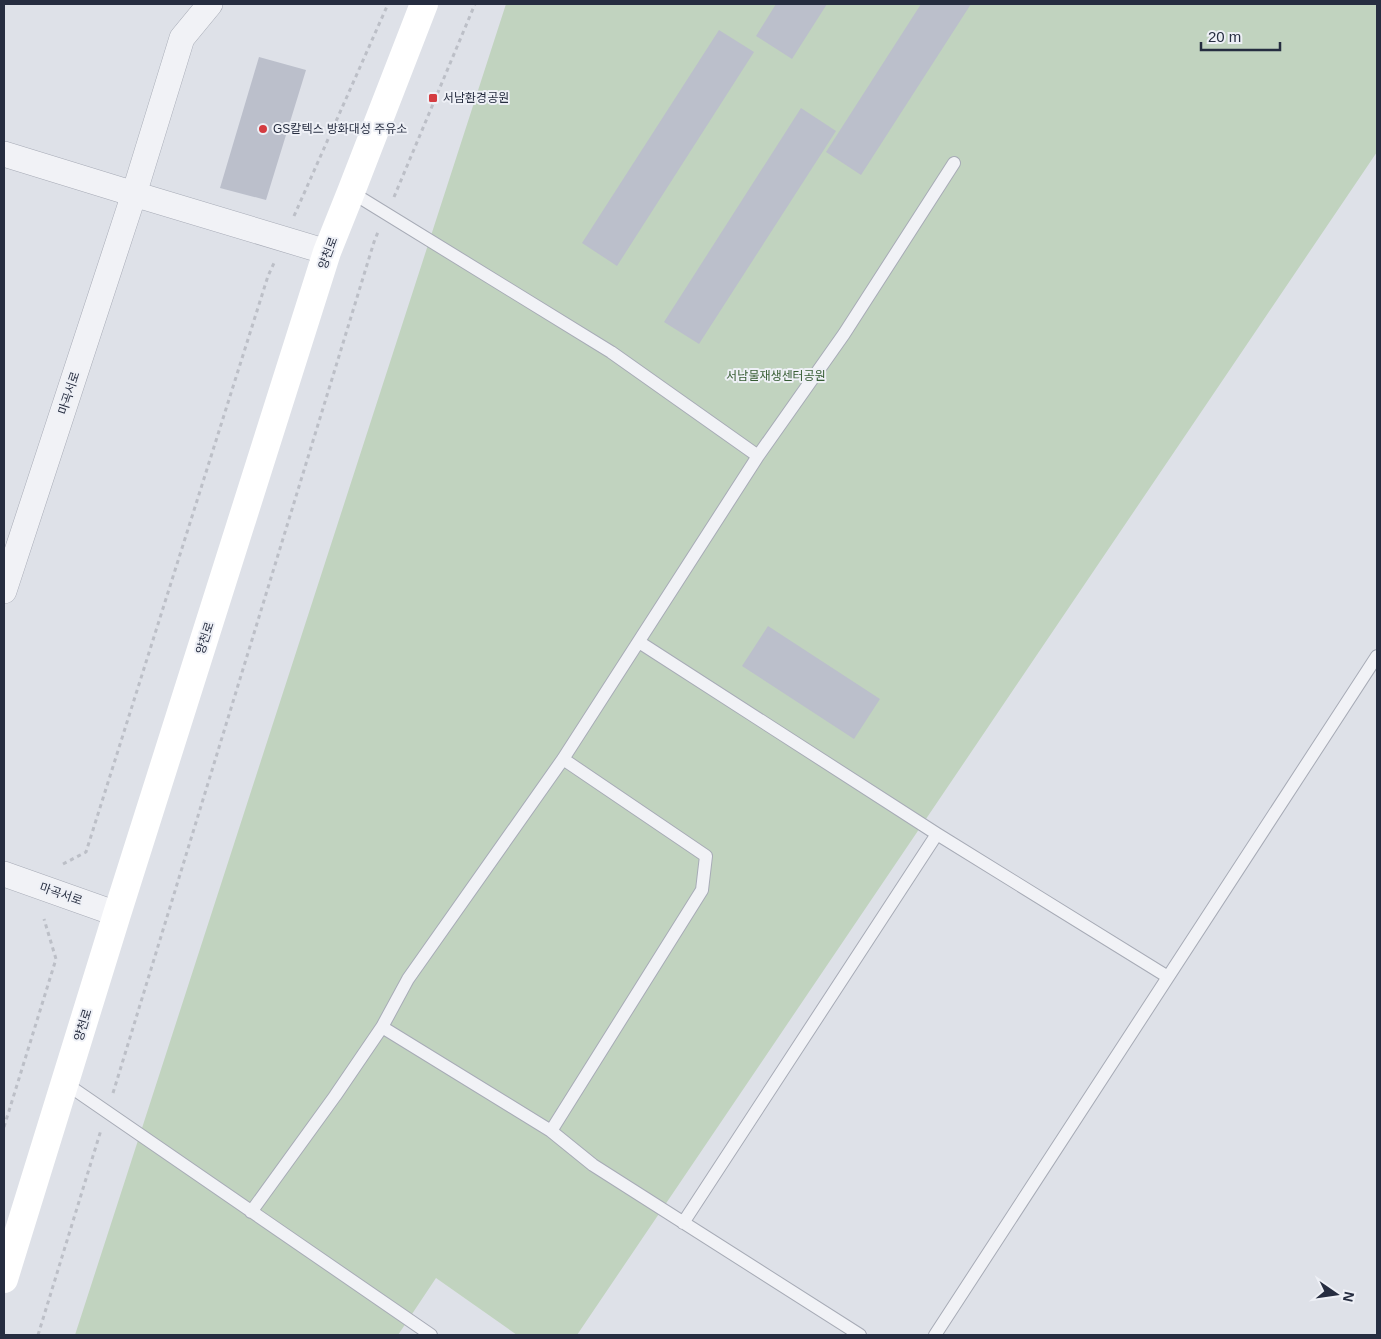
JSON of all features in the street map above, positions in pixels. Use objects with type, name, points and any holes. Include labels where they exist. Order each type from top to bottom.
[{"type":"main road","name":"양천로","points":[[4,1279],[117,914],[327,252],[424,4]]},
{"type":"street","name":"마곡서로","points":[[4,591],[134,194],[182,38],[210,4]]},
{"type":"street","points":[[4,154],[327,252]]},
{"type":"street","name":"마곡서로","points":[[4,874],[117,914]]},
{"type":"lane","points":[[251,1212],[335,1096],[382,1026],[408,979],[563,759],[758,456],[844,334],[954,162]]},
{"type":"lane","points":[[351,192],[611,352],[758,456]]},
{"type":"lane","points":[[639,642],[938,834],[1168,977]]},
{"type":"lane","points":[[935,1335],[1377,656]]},
{"type":"lane","points":[[552,1131],[702,890],[706,856],[563,759]]},
{"type":"lane","points":[[683,1223],[938,834]]},
{"type":"lane","points":[[382,1026],[552,1131],[593,1165],[860,1335]]},
{"type":"lane","points":[[65,1083],[251,1212],[416,1331],[431,1335]]},
{"type":"path","points":[[63,864],[86,852],[268,276],[388,4]]},
{"type":"path","points":[[38,1335],[371,252],[475,4]]},
{"type":"path","points":[[4,1127],[56,959],[44,919]]},
{"type":"green space","name":"서남물재생센터공원","points":[[506,4],[1377,4],[1377,152],[577,1335],[517,1335],[436,1278],[398,1335],[75,1335]]},
{"type":"building","points":[[776,4],[827,4],[792,59],[756,36]]},
{"type":"building","points":[[921,4],[971,4],[861,175],[826,152]]},
{"type":"building","points":[[719,30],[754,52],[617,266],[582,243]]},
{"type":"building","name":"GS칼텍스 방화대성 주유소","points":[[259,57],[306,70],[266,200],[220,188]]},
{"type":"building","points":[[801,108],[836,131],[699,344],[664,322]]},
{"type":"building","points":[[768,626],[880,699],[854,739],[742,666]]},
{"type":"place","name":"서남환경공원","points":[[433,98]]},
{"type":"place","name":"GS칼텍스 방화대성 주유소","points":[[263,129]]}]
